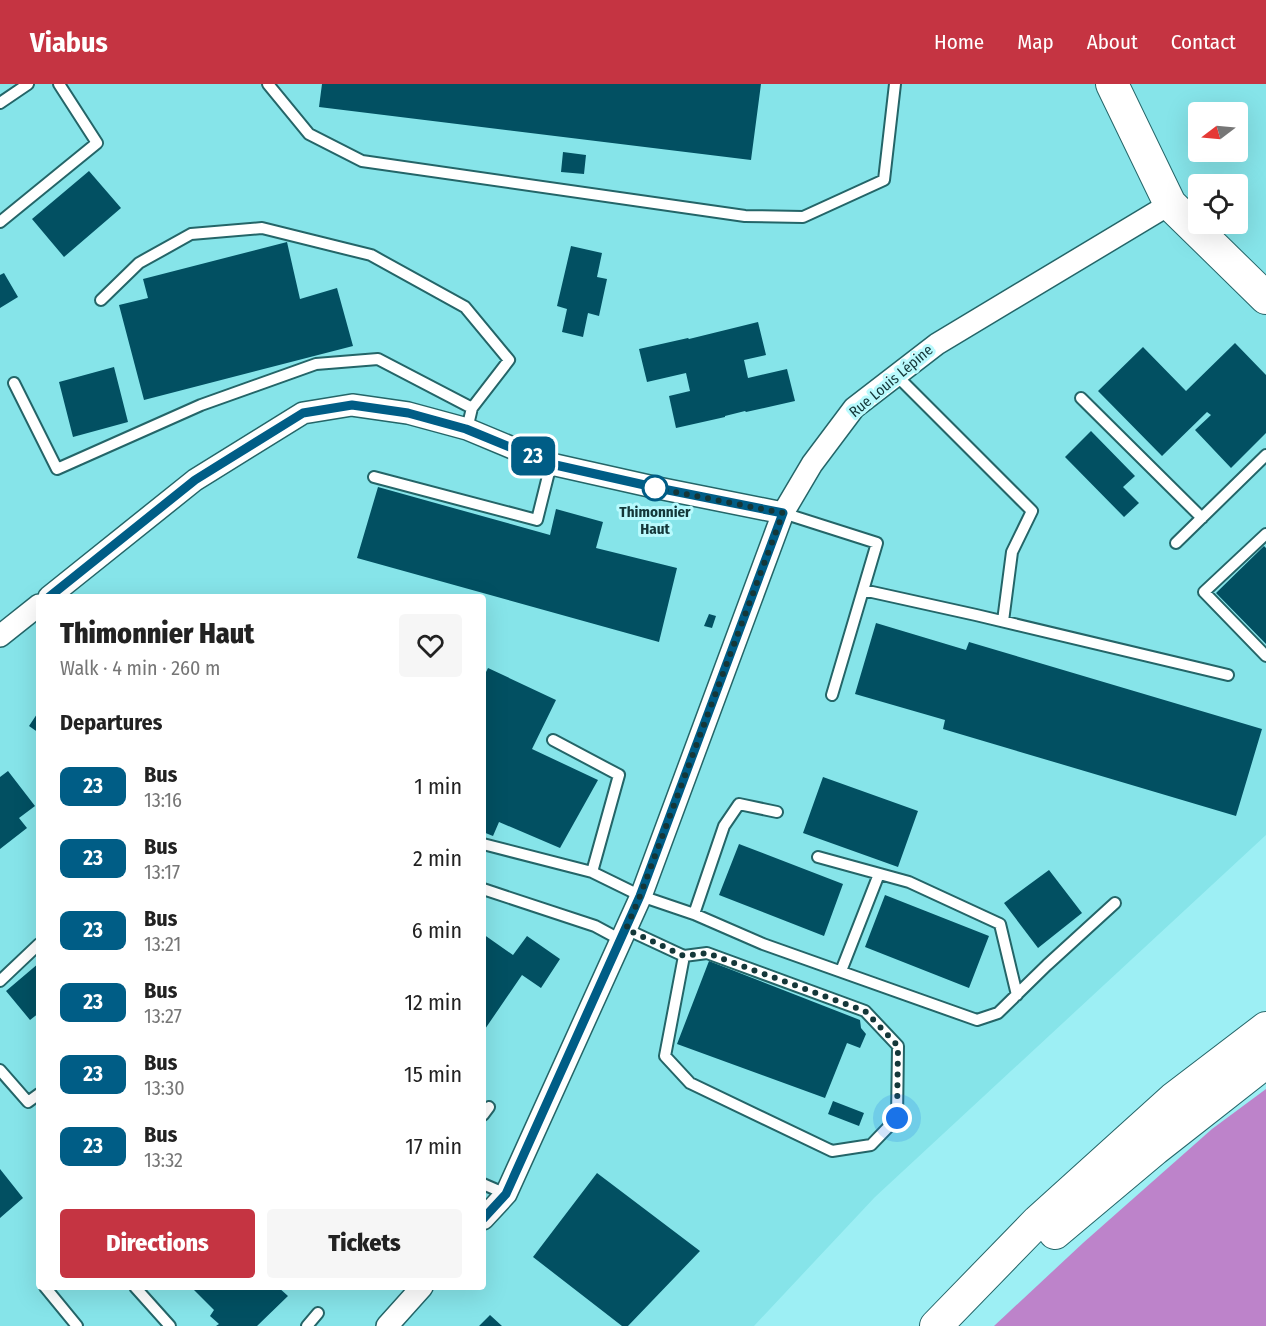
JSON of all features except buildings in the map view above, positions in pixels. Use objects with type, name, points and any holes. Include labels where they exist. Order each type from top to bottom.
[{"type":"main road","points":[[1112,84],[1170,204],[1266,297]]},
{"type":"main road","points":[[936,1326],[1038,1221],[1147,1122],[1173,1099],[1266,1028]]},
{"type":"main road","points":[[944,1326],[1155,1149],[1266,1062]]},
{"type":"street","name":"Rue Louis Lépine","points":[[486,1216],[506,1194],[640,896],[783,513],[812,464],[854,408],[937,344],[1170,204]]},
{"type":"street","points":[[53,594],[195,480],[303,413],[352,405],[408,413],[466,429],[551,464],[783,513]]},
{"type":"street","points":[[0,636],[31,614]]},
{"type":"street","points":[[387,1326],[414,1293]]},
{"type":"lane","points":[[0,103],[28,84]]},
{"type":"lane","points":[[0,222],[97,143],[59,84]]},
{"type":"lane","points":[[268,84],[309,134],[362,161],[745,216],[803,217],[884,180],[895,84]]},
{"type":"lane","points":[[101,300],[140,263],[191,234],[262,228],[371,255],[465,307],[509,360],[472,408],[466,429]]},
{"type":"lane","points":[[14,383],[57,469],[201,405],[316,364],[378,359],[472,408]]},
{"type":"lane","points":[[896,375],[1032,511],[1012,552],[1004,621]]},
{"type":"lane","points":[[1081,398],[1202,518]]},
{"type":"lane","points":[[1176,543],[1266,455]]},
{"type":"lane","points":[[374,477],[537,520],[551,464]]},
{"type":"lane","points":[[783,513],[877,543],[832,695]]},
{"type":"lane","points":[[1266,534],[1204,592],[1266,656]]},
{"type":"lane","points":[[863,590],[1228,675]]},
{"type":"lane","points":[[553,740],[619,775],[592,872]]},
{"type":"lane","points":[[694,914],[724,826],[739,804],[777,812]]},
{"type":"lane","points":[[486,845],[592,872],[640,896],[694,914],[763,944],[977,1020],[998,1013],[1115,903]]},
{"type":"lane","points":[[818,857],[909,882],[1000,924],[1017,995]]},
{"type":"lane","points":[[841,971],[879,874]]},
{"type":"lane","points":[[486,890],[684,956],[707,953],[865,1011],[898,1046],[897,1118],[871,1145],[832,1151],[690,1083],[665,1056],[684,956]]},
{"type":"lane","points":[[0,981],[36,947]]},
{"type":"lane","points":[[0,1070],[28,1102],[36,1096]]},
{"type":"lane","points":[[486,1185],[506,1194]]},
{"type":"lane","points":[[47,1290],[77,1326]]},
{"type":"lane","points":[[138,1290],[170,1326]]},
{"type":"lane","points":[[307,1326],[318,1313]]},
{"type":"shaded area","points":[[0,84],[1266,84],[1266,835],[875,1197],[754,1326],[0,1326]]},
{"type":"shaded area","points":[[1266,1089],[1266,1326],[994,1326],[1083,1243],[1212,1129]]},
{"type":"bus line","name":"23","points":[[53,594],[195,480],[303,413],[352,405],[408,413],[466,429],[551,464],[783,513],[640,896],[506,1194],[486,1216]]},
{"type":"place","name":"Thimonnier Haut","points":[[655,488]]},
{"type":"route","points":[[655,488],[783,513],[626,929],[684,956],[707,953],[865,1011],[898,1046],[897,1118]]}]
